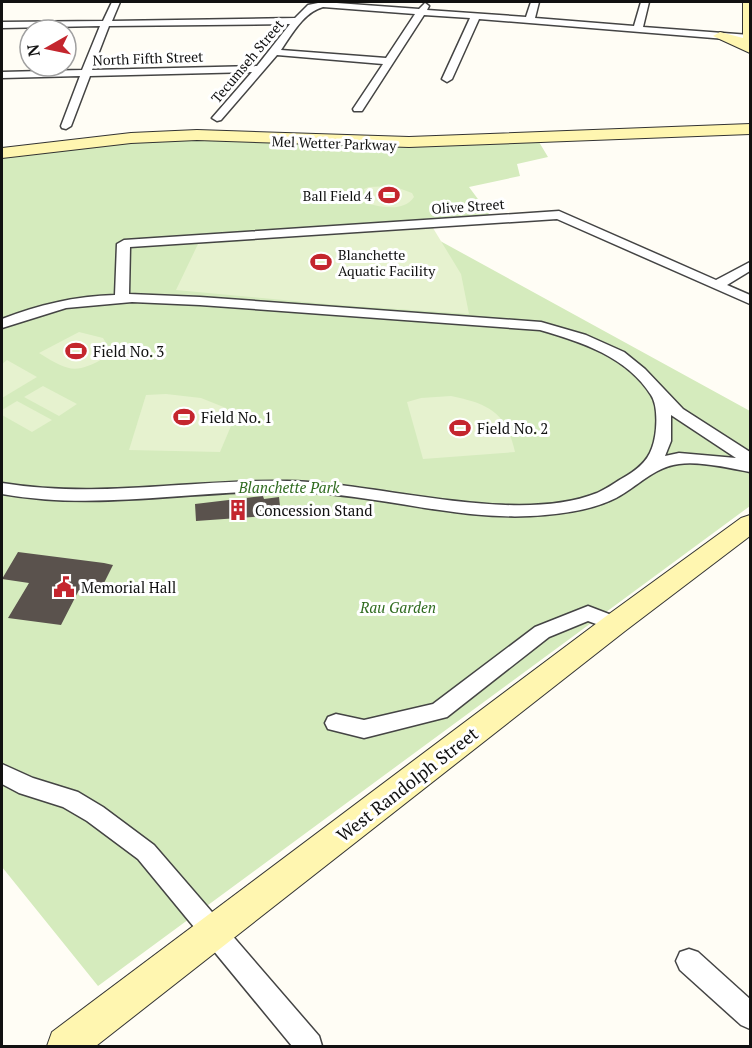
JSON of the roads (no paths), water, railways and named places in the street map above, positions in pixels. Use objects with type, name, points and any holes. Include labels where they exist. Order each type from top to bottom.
[{"type":"main road","points":[[748,2],[750,39]]},
{"type":"main road","points":[[720,36],[739,41],[750,49]]},
{"type":"main road","name":"Mel Wetter Parkway","points":[[2,155],[131,142],[196,139],[421,144],[646,137],[668,133],[750,129]]},
{"type":"main road","name":"West Randolph Street","points":[[66,1047],[615,624],[750,524]]},
{"type":"street","points":[[66,126],[105,23],[116,2]]},
{"type":"street","points":[[358,109],[428,2]]},
{"type":"street","points":[[530,21],[535,2]]},
{"type":"street","points":[[638,29],[645,2]]},
{"type":"street","points":[[322,3],[750,39]]},
{"type":"street","name":"Tecumseh Street","points":[[217,118],[275,52],[297,21],[311,7],[322,3]]},
{"type":"street","points":[[447,79],[475,17]]},
{"type":"street","points":[[2,25],[297,21]]},
{"type":"street","points":[[275,52],[387,62]]},
{"type":"street","name":"North Fifth Street","points":[[2,75],[260,69]]},
{"type":"street","name":"Olive Street","points":[[122,298],[124,244],[395,228],[492,218],[559,215],[750,300]]},
{"type":"street","points":[[717,285],[750,266]]},
{"type":"street","points":[[2,324],[34,311],[67,303],[99,298],[122,298],[312,308],[541,326],[573,334],[612,351],[640,371],[661,398],[678,413],[750,460]]},
{"type":"street","points":[[2,489],[32,496],[76,499],[252,487],[317,487],[471,508],[521,510],[565,506],[601,498],[637,478],[651,466],[661,447],[664,422],[661,398]]},
{"type":"street","points":[[651,466],[680,458],[738,463],[750,467]]},
{"type":"street","points":[[336,723],[364,729],[439,711],[543,632],[588,613],[615,624]]},
{"type":"street","points":[[2,773],[27,786],[70,799],[146,852],[309,1047]]},
{"type":"street","points":[[689,961],[750,1016]]},
{"type":"place","name":"Ball Field 4","points":[[389,195]]},
{"type":"place","name":"Blanchette Aquatic Facility","points":[[321,262]]},
{"type":"place","name":"Field No. 3","points":[[76,351]]},
{"type":"place","name":"Field No. 1","points":[[184,417]]},
{"type":"place","name":"Field No. 2","points":[[460,428]]},
{"type":"place","name":"Concession Stand","points":[[238,510]]},
{"type":"place","name":"Memorial Hall","points":[[64,587]]},
{"type":"park label","name":"Blanchette Park","points":[[289,487]]},
{"type":"park label","name":"Rau Garden","points":[[398,607]]}]
